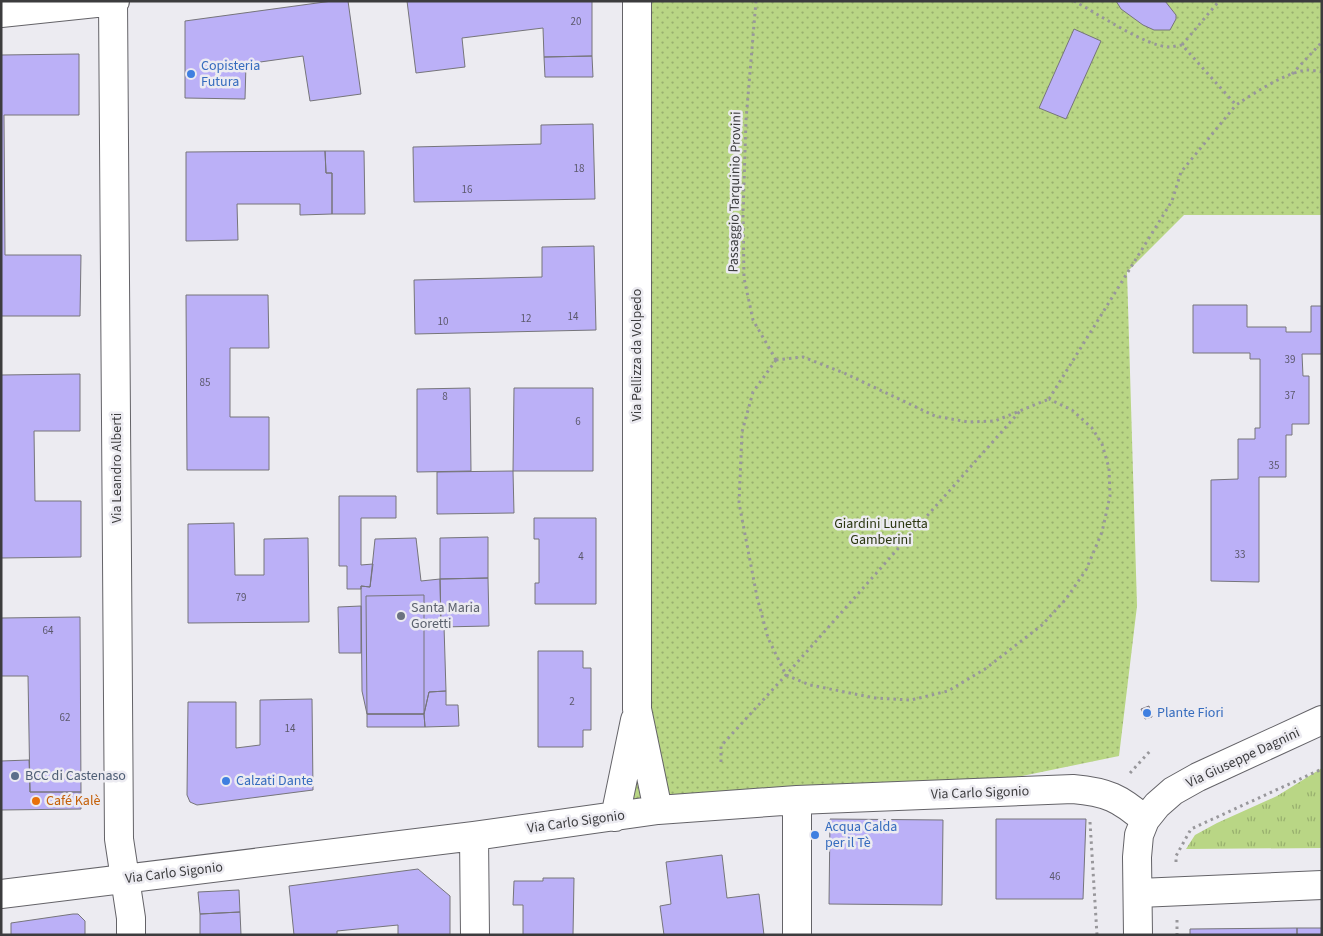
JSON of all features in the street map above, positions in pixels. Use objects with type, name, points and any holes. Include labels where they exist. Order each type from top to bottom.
[{"type":"street","points":[[1,14],[114,1]]},
{"type":"street","name":"Via Leandro Alberti","points":[[114,1],[119,839],[131,918],[131,935]]},
{"type":"street","name":"Via Pellizza da Volpedo","points":[[638,1],[638,709],[658,810]]},
{"type":"street","name":"Via Pellizza da Volpedo","points":[[615,817],[638,709]]},
{"type":"street","name":"Via Giuseppe Dagnini","points":[[1145,820],[1156,805],[1173,791],[1198,777],[1322,720]]},
{"type":"street","name":"Via Carlo Sigonio","points":[[1,894],[474,836],[658,810],[797,800],[1073,789],[1096,791],[1118,800],[1145,820]]},
{"type":"street","points":[[797,800],[797,935]]},
{"type":"street","points":[[1138,935],[1139,893],[1137,857],[1139,835],[1145,820]]},
{"type":"street","points":[[474,836],[475,935]]},
{"type":"street","points":[[1139,893],[1322,885]]},
{"type":"path","name":"Passaggio Tarquinio Provini","points":[[756,1],[746,120],[743,214],[744,278],[753,320],[776,360]]},
{"type":"path","points":[[1074,1],[1134,34],[1156,44],[1170,47],[1182,45],[1218,1]]},
{"type":"path","points":[[1291,75],[1322,42]]},
{"type":"path","points":[[1182,45],[1236,105]]},
{"type":"path","points":[[1049,399],[1072,410],[1092,428],[1102,444],[1109,468],[1110,496],[1102,532],[1086,570],[1066,599],[1042,625],[985,669],[948,691],[911,700],[876,698],[810,685],[786,675],[765,630],[740,503],[742,432],[753,392],[776,360],[803,357],[844,373],[935,416],[968,422],[995,421],[1049,399],[1172,201],[1181,172],[1236,105],[1258,90],[1291,75],[1307,70],[1322,72]]},
{"type":"path","points":[[721,762],[721,746],[1021,410]]},
{"type":"path","points":[[1177,935],[1176,856],[1191,828],[1322,769]]},
{"type":"path","points":[[1090,818],[1097,935]]},
{"type":"green space","name":"Giardini Lunetta Gamberini","points":[[627,1],[1322,1],[1322,215],[1184,215],[1127,272],[1137,606],[1119,756],[998,781],[626,802]]},
{"type":"green space","points":[[1322,768],[1322,848],[1186,849],[1195,835],[1277,796]]},
{"type":"building","points":[[332,1],[348,1],[361,94],[310,101],[303,56],[246,64],[245,99],[185,98],[185,21]]},
{"type":"building","points":[[407,1],[592,1],[592,56],[544,57],[543,28],[462,38],[465,67],[416,73]]},
{"type":"building","points":[[1116,1],[1165,1],[1176,15],[1176,19],[1170,30],[1154,30],[1143,25],[1121,9]]},
{"type":"building","points":[[1074,29],[1101,41],[1066,119],[1039,108]]},
{"type":"building","points":[[79,54],[79,115],[4,115],[5,255],[81,255],[80,316],[1,316],[1,55]]},
{"type":"building","points":[[592,56],[593,77],[545,77],[544,57]]},
{"type":"building","points":[[593,124],[595,199],[414,202],[413,147],[541,144],[541,125]]},
{"type":"building","points":[[325,151],[326,173],[332,173],[332,214],[300,215],[300,204],[237,204],[238,240],[186,241],[186,152]]},
{"type":"building","points":[[325,151],[364,151],[365,214],[332,214],[332,173],[326,173]]},
{"type":"building","points":[[594,246],[596,330],[415,334],[414,280],[542,277],[542,247]]},
{"type":"building","points":[[186,295],[268,295],[269,348],[230,348],[230,417],[269,417],[269,470],[187,470]]},
{"type":"building","points":[[1193,305],[1247,305],[1247,327],[1286,327],[1286,332],[1311,332],[1311,306],[1322,306],[1322,354],[1302,354],[1303,376],[1309,376],[1309,424],[1292,424],[1292,435],[1286,435],[1286,477],[1259,477],[1259,582],[1211,581],[1211,480],[1238,479],[1238,439],[1255,439],[1255,428],[1260,428],[1260,359],[1250,359],[1250,353],[1193,353]]},
{"type":"building","points":[[80,374],[80,431],[34,431],[35,501],[81,501],[81,557],[1,558],[1,375]]},
{"type":"building","points":[[470,388],[471,471],[417,472],[417,389]]},
{"type":"building","points":[[514,388],[593,388],[593,471],[513,471]]},
{"type":"building","points":[[513,471],[514,513],[437,514],[437,472]]},
{"type":"building","points":[[339,496],[396,496],[396,518],[361,518],[361,565],[373,564],[370,587],[361,586],[361,589],[347,589],[347,566],[339,566]]},
{"type":"building","points":[[534,518],[596,518],[596,604],[535,604],[535,583],[539,583],[539,539],[534,539]]},
{"type":"building","points":[[234,523],[235,575],[264,575],[264,539],[308,538],[309,622],[188,623],[188,524]]},
{"type":"building","points":[[488,537],[488,578],[440,579],[440,538]]},
{"type":"building","name":"Santa Maria Goretti","points":[[416,538],[421,581],[440,579],[441,627],[444,626],[446,691],[429,692],[424,714],[367,714],[362,691],[361,586],[370,587],[375,539]]},
{"type":"building","points":[[488,578],[489,626],[441,627],[440,579]]},
{"type":"building","points":[[424,595],[424,714],[367,714],[366,596]]},
{"type":"building","points":[[361,606],[361,653],[339,653],[338,607]]},
{"type":"building","points":[[80,617],[81,792],[30,792],[28,676],[1,676],[1,618]]},
{"type":"building","points":[[538,651],[583,651],[583,668],[591,668],[591,730],[583,730],[583,747],[538,747]]},
{"type":"building","points":[[446,691],[446,705],[458,705],[459,726],[425,727],[424,714],[429,692]]},
{"type":"building","points":[[312,699],[313,790],[197,805],[190,802],[187,795],[188,702],[236,702],[236,748],[260,745],[260,700]]},
{"type":"building","name":"Plante Fiori","points":[[1149,706],[1152,717],[1145,719],[1141,709]]},
{"type":"building","points":[[367,714],[424,714],[425,727],[367,727]]},
{"type":"building","name":"BCC di Castenaso","points":[[29,760],[30,792],[81,792],[81,809],[1,810],[1,761]]},
{"type":"building","points":[[830,819],[943,820],[942,905],[829,904]]},
{"type":"building","points":[[996,819],[1086,819],[1083,899],[996,899]]},
{"type":"building","points":[[722,855],[727,898],[759,894],[764,935],[664,935],[660,906],[671,904],[666,862]]},
{"type":"building","points":[[418,869],[450,896],[450,935],[398,935],[398,925],[337,931],[337,935],[294,935],[289,886]]},
{"type":"building","points":[[543,878],[574,878],[573,935],[523,935],[523,905],[513,905],[514,881],[543,881]]},
{"type":"building","points":[[239,890],[240,912],[200,914],[198,892]]},
{"type":"building","points":[[240,912],[241,935],[200,935],[200,914]]},
{"type":"building","points":[[78,914],[85,921],[85,935],[11,935],[11,923]]},
{"type":"building","points":[[1297,928],[1297,935],[1190,935],[1190,929]]},
{"type":"building","points":[[1297,928],[1322,928],[1322,935],[1297,935]]},
{"type":"place","name":"Copisteria Futura","points":[[191,74]]},
{"type":"place","name":"Santa Maria Goretti","points":[[401,616]]},
{"type":"place","name":"Plante Fiori","points":[[1147,713]]},
{"type":"place","name":"BCC di Castenaso","points":[[15,776]]},
{"type":"place","name":"Calzati Dante","points":[[226,781]]},
{"type":"place","name":"Café Kalè","points":[[36,801]]},
{"type":"place","name":"Acqua Calda per il Tè","points":[[815,835]]}]
